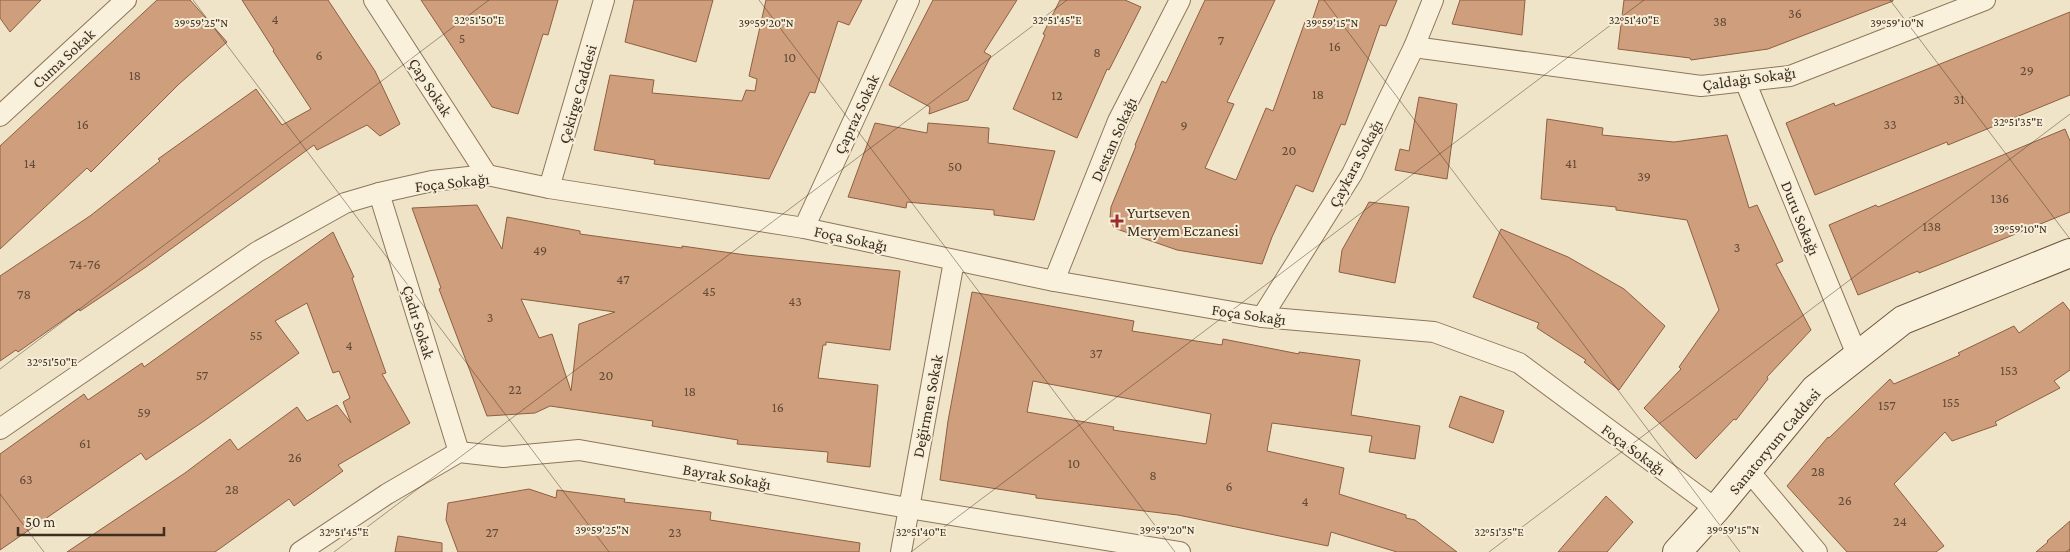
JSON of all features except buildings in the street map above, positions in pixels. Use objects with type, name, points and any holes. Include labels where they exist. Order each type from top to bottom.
[{"type":"main road","name":"Sanatoryum Caddesi","points":[[1676,552],[1716,510],[1814,390],[1903,320],[2070,253]]},
{"type":"street","name":"Cuma Sokak","points":[[0,116],[126,0]]},
{"type":"street","name":"Çap Sokak","points":[[374,0],[487,175]]},
{"type":"street","name":"Çekirge Caddesi","points":[[549,188],[604,0]]},
{"type":"street","name":"Çapraz Sokak","points":[[804,228],[909,0]]},
{"type":"street","name":"Destan Sokağı","points":[[1054,281],[1118,121],[1180,0]]},
{"type":"street","name":"Çaykara Sokağı","points":[[1262,317],[1352,174],[1414,47],[1433,0]]},
{"type":"street","name":"Çaldağı Sokağı","points":[[1414,47],[1701,86],[1790,76],[1984,0]]},
{"type":"street","name":"Duru Sokağı","points":[[1745,81],[1857,355]]},
{"type":"street","name":"Foça Sokağı","points":[[0,429],[257,252],[344,203],[432,181],[487,175],[549,188],[804,228],[1054,281],[1262,317],[1434,332],[1519,363],[1716,510]]},
{"type":"street","name":"Çadır Sokak","points":[[379,193],[459,452]]},
{"type":"street","name":"Değirmen Sokak","points":[[901,552],[954,261]]},
{"type":"street","name":"Bayrak Sokağı","points":[[459,452],[502,457],[579,450],[908,508],[1180,552]]},
{"type":"street","points":[[300,552],[387,494],[459,452]]},
{"type":"street","points":[[1748,470],[1817,552]]},
{"type":"place","name":"Yurtseven Meryem Eczanesi","points":[[1117,221]]}]
